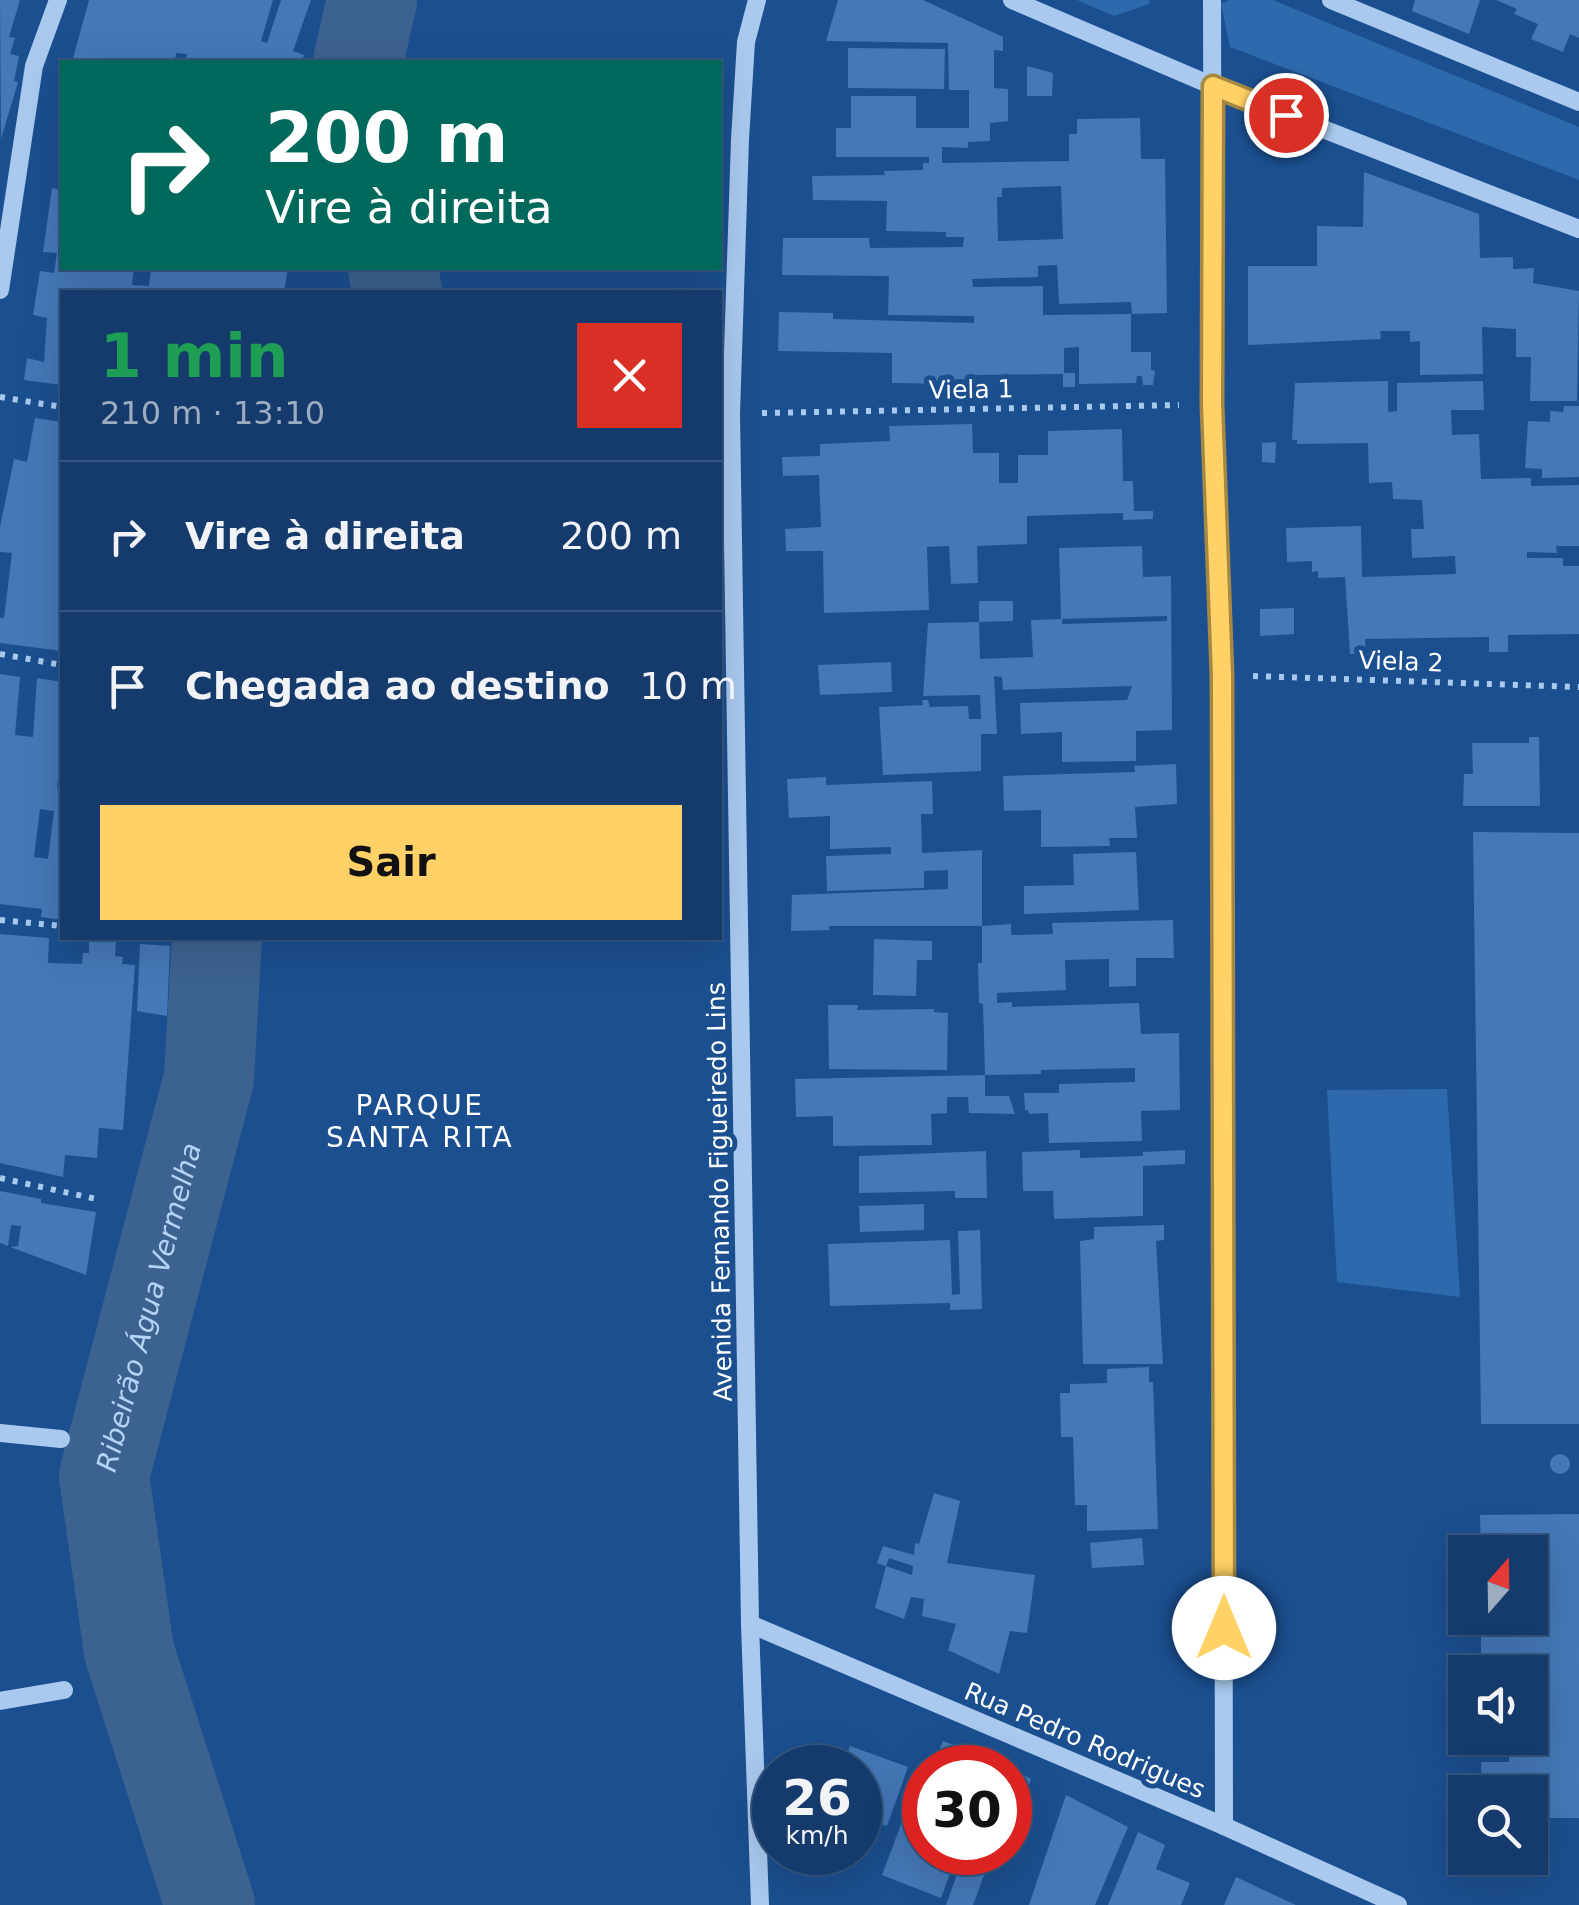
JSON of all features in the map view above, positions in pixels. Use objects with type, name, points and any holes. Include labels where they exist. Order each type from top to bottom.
[{"type":"street","points":[[0,290],[34,66],[58,0]]},
{"type":"street","name":"Avenida Fernando Figueiredo Lins","points":[[757,0],[746,42],[731,414],[750,1624],[760,1905]]},
{"type":"street","points":[[1012,0],[1213,86],[1579,229]]},
{"type":"street","points":[[1212,0],[1212,404],[1222,675],[1224,1826]]},
{"type":"street","points":[[1331,0],[1579,102]]},
{"type":"street","points":[[0,1432],[61,1440]]},
{"type":"street","name":"Rua Pedro Rodrigues","points":[[750,1624],[1224,1826],[1398,1905]]},
{"type":"street","points":[[0,1701],[64,1690]]},
{"type":"path","points":[[0,397],[60,406]]},
{"type":"path","name":"Viela 1","points":[[731,414],[1212,404]]},
{"type":"path","points":[[0,654],[60,664]]},
{"type":"path","name":"Viela 2","points":[[1222,675],[1579,687]]},
{"type":"path","points":[[0,920],[60,926]]},
{"type":"path","points":[[0,1178],[101,1200]]},
{"type":"shaded area","points":[[1077,0],[1149,0],[1149,4],[1114,16]]},
{"type":"shaded area","points":[[1229,0],[1273,0],[1579,127],[1579,180],[1230,47],[1221,4]]},
{"type":"shaded area","points":[[1447,1089],[1460,1297],[1337,1282],[1327,1090]]},
{"type":"building","points":[[0,0],[20,0],[9,37],[15,38],[10,54],[19,56],[14,81],[18,82],[1,139]]},
{"type":"building","points":[[89,0],[273,0],[261,41],[267,43],[281,0],[311,0],[293,51],[304,55],[303,60],[186,60],[187,54],[176,53],[175,60],[73,60]]},
{"type":"building","points":[[838,0],[923,0],[1003,37],[1003,51],[994,50],[994,88],[1008,89],[1008,121],[990,123],[990,141],[968,142],[968,148],[942,147],[942,163],[1069,161],[1069,134],[1077,134],[1077,119],[1140,118],[1141,159],[1165,159],[1167,313],[1132,314],[1131,302],[1059,304],[1057,265],[1038,266],[1038,277],[972,279],[973,287],[1043,286],[1043,315],[1131,314],[1131,352],[1151,352],[1153,385],[1143,385],[1142,376],[1137,376],[1136,383],[1079,384],[1079,347],[1064,348],[1064,373],[1075,373],[1075,387],[1063,387],[1063,374],[975,375],[976,391],[951,391],[951,384],[892,383],[892,353],[778,351],[779,312],[833,313],[833,319],[974,323],[974,316],[888,315],[889,276],[782,275],[783,238],[869,238],[870,248],[963,247],[964,237],[946,237],[946,232],[886,231],[887,201],[813,200],[812,176],[885,175],[884,171],[923,170],[923,163],[929,163],[929,157],[836,157],[836,128],[851,128],[851,96],[916,96],[916,128],[969,128],[969,90],[949,90],[948,43],[826,41]],"holes":[[[1061,186],[1063,239],[998,241],[997,197],[1002,197],[1002,188]]]},
{"type":"building","points":[[1415,0],[1480,0],[1469,34],[1412,11]]},
{"type":"building","points":[[1496,0],[1579,0],[1579,38],[1570,34],[1563,52],[1531,39],[1538,24],[1514,14],[1517,9]]},
{"type":"building","points":[[848,48],[945,49],[944,89],[848,88]]},
{"type":"building","points":[[1027,66],[1053,73],[1052,96],[1027,96]]},
{"type":"building","points":[[1364,172],[1479,214],[1480,258],[1513,257],[1513,269],[1534,268],[1533,283],[1579,291],[1577,401],[1530,401],[1531,357],[1516,357],[1516,329],[1482,327],[1483,374],[1420,375],[1420,341],[1410,342],[1410,331],[1380,331],[1381,339],[1248,345],[1248,266],[1317,266],[1317,226],[1363,227]]},
{"type":"building","points":[[52,188],[60,190],[60,270],[134,270],[132,285],[149,286],[151,270],[288,270],[284,290],[60,290],[60,385],[24,380],[27,358],[44,362],[47,318],[33,315],[40,271],[54,273],[57,253],[43,252]]},
{"type":"building","points":[[1388,381],[1388,412],[1397,411],[1397,383],[1483,381],[1484,410],[1451,410],[1452,435],[1479,434],[1481,479],[1531,478],[1531,486],[1579,485],[1579,546],[1556,546],[1557,553],[1527,552],[1527,558],[1563,558],[1563,566],[1579,566],[1579,634],[1508,635],[1508,652],[1489,652],[1489,637],[1365,639],[1366,653],[1350,654],[1345,577],[1318,578],[1318,571],[1312,572],[1312,561],[1287,562],[1286,528],[1361,526],[1362,577],[1456,574],[1455,556],[1412,558],[1411,529],[1424,529],[1422,500],[1393,499],[1392,482],[1369,483],[1368,443],[1297,444],[1297,440],[1292,440],[1295,383]]},
{"type":"building","points":[[1564,406],[1579,406],[1579,477],[1542,478],[1542,469],[1525,468],[1528,421],[1550,422],[1550,411],[1563,412]]},
{"type":"building","points":[[35,418],[60,422],[60,651],[0,643],[0,618],[4,618],[12,553],[0,552],[0,527],[14,459],[27,462]]},
{"type":"building","points":[[972,424],[973,453],[999,453],[999,483],[1018,483],[1018,455],[1048,455],[1048,431],[1122,429],[1123,481],[1133,481],[1134,511],[1153,511],[1153,519],[1123,520],[1123,513],[1027,516],[1027,544],[977,546],[978,583],[951,584],[949,546],[927,547],[929,610],[824,613],[823,551],[786,551],[785,529],[821,527],[819,475],[783,476],[782,457],[820,456],[820,444],[890,441],[889,426]]},
{"type":"building","points":[[1276,442],[1275,463],[1262,462],[1262,443]]},
{"type":"building","points":[[1142,546],[1143,577],[1171,576],[1172,730],[1136,731],[1136,761],[1062,762],[1062,732],[1021,734],[1020,703],[1127,700],[1132,686],[1003,690],[1002,677],[994,676],[997,734],[981,734],[981,771],[883,775],[879,707],[923,705],[922,700],[928,700],[930,707],[968,706],[969,719],[981,719],[980,695],[923,696],[928,623],[979,622],[980,659],[1033,657],[1031,620],[1062,619],[1062,624],[1167,621],[1167,616],[1061,619],[1059,548]]},
{"type":"building","points":[[979,601],[1013,601],[1013,621],[979,622]]},
{"type":"building","points":[[1294,608],[1294,634],[1260,636],[1260,609]]},
{"type":"building","points":[[891,662],[892,692],[820,695],[818,665]]},
{"type":"building","points":[[0,674],[20,677],[15,735],[33,737],[37,678],[60,682],[57,788],[60,920],[41,917],[42,909],[0,904]],"holes":[[[40,809],[54,811],[48,859],[34,857]]]},
{"type":"building","points":[[1529,737],[1539,737],[1540,806],[1463,806],[1464,774],[1473,774],[1472,743],[1529,743]]},
{"type":"building","points":[[1176,764],[1177,804],[1135,807],[1137,838],[1109,838],[1110,846],[1041,847],[1041,810],[1004,811],[1003,776],[1135,772],[1134,766]]},
{"type":"building","points":[[826,777],[826,785],[932,781],[933,814],[921,814],[922,853],[982,850],[982,926],[829,926],[830,930],[791,931],[792,895],[948,889],[948,870],[924,871],[924,888],[827,891],[826,856],[891,854],[891,847],[830,849],[830,816],[789,818],[787,779]]},
{"type":"building","points":[[1473,832],[1579,833],[1579,1424],[1481,1424]]},
{"type":"building","points":[[1136,852],[1139,910],[1024,914],[1024,886],[1074,885],[1073,854]]},
{"type":"building","points":[[1173,920],[1174,958],[1136,958],[1136,986],[1109,987],[1109,959],[1065,960],[1066,990],[997,993],[997,1003],[1012,1002],[1012,1007],[1139,1003],[1141,1034],[1179,1033],[1180,1110],[1141,1111],[1142,1141],[1049,1143],[1048,1113],[1029,1114],[1024,1093],[1059,1093],[1059,1084],[1135,1082],[1135,1068],[985,1075],[978,963],[982,963],[982,926],[1011,924],[1011,935],[1053,934],[1052,923]]},
{"type":"building","points":[[0,934],[49,938],[48,963],[82,964],[83,953],[89,953],[89,941],[116,942],[115,956],[123,957],[122,964],[135,965],[123,1130],[99,1128],[97,1158],[65,1155],[63,1177],[0,1163]]},
{"type":"building","points":[[874,939],[932,941],[932,960],[917,960],[916,996],[873,995]]},
{"type":"building","points":[[140,944],[170,946],[167,1016],[137,1011]]},
{"type":"building","points":[[828,1005],[858,1005],[857,1010],[934,1009],[948,1013],[947,1070],[829,1069]]},
{"type":"building","points":[[985,1075],[985,1096],[1009,1096],[1015,1114],[969,1113],[968,1097],[947,1097],[947,1113],[931,1114],[932,1145],[833,1146],[833,1116],[796,1117],[795,1079]]},
{"type":"building","points":[[1080,1150],[1080,1158],[1185,1150],[1185,1164],[1143,1166],[1143,1216],[1054,1219],[1053,1191],[1023,1191],[1022,1152]]},
{"type":"building","points":[[986,1151],[987,1198],[955,1198],[955,1191],[859,1193],[859,1156]]},
{"type":"building","points":[[0,1191],[96,1212],[86,1275],[10,1247],[18,1246],[21,1226],[11,1225],[8,1246],[0,1243]]},
{"type":"building","points":[[924,1204],[924,1230],[860,1232],[859,1206]]},
{"type":"building","points":[[1164,1225],[1164,1240],[1156,1241],[1163,1364],[1083,1364],[1080,1241],[1094,1239],[1094,1227]]},
{"type":"building","points":[[980,1230],[982,1309],[950,1310],[950,1303],[830,1306],[828,1244],[950,1240],[952,1295],[960,1294],[958,1231]]},
{"type":"building","points":[[1149,1367],[1149,1382],[1153,1382],[1158,1529],[1087,1531],[1087,1505],[1075,1505],[1073,1437],[1061,1437],[1060,1393],[1070,1393],[1070,1384],[1107,1383],[1107,1369]]},
{"type":"building","points":[[1560,1454],[1570,1464],[1560,1474],[1550,1464]]},
{"type":"building","points":[[934,1493],[960,1501],[947,1563],[1035,1575],[1027,1633],[1010,1631],[999,1674],[948,1650],[956,1624],[922,1616],[924,1599],[911,1597],[904,1619],[875,1608],[886,1566],[877,1563],[883,1546],[914,1555]],"holes":[[[889,1558],[913,1566],[912,1575],[886,1566]]]},
{"type":"building","points":[[1579,1514],[1579,1818],[1548,1818],[1548,1775],[1481,1775],[1481,1762],[1509,1762],[1509,1755],[1548,1755],[1548,1655],[1481,1655],[1481,1635],[1548,1635],[1548,1535],[1481,1535],[1480,1515]]},
{"type":"building","points":[[1142,1538],[1144,1565],[1092,1568],[1090,1543]]},
{"type":"building","points":[[882,1758],[902,1765],[902,1784],[887,1826],[882,1824]]},
{"type":"building","points":[[1066,1795],[1128,1827],[1095,1905],[1029,1905]]},
{"type":"building","points":[[902,1822],[902,1875],[950,1875],[941,1898],[882,1875]]},
{"type":"building","points":[[1138,1832],[1165,1845],[1156,1869],[1190,1883],[1181,1905],[1108,1905]]},
{"type":"building","points":[[957,1875],[984,1875],[973,1905],[946,1905]]},
{"type":"building","points":[[1236,1877],[1270,1893],[1296,1905],[1224,1905]]},
{"type":"waterway","name":"Ribeirão Água Vermelha","points":[[358,60],[372,0]]},
{"type":"waterway","name":"Ribeirão Água Vermelha","points":[[393,270],[397,290]]},
{"type":"waterway","name":"Ribeirão Água Vermelha","points":[[210,1905],[129,1651],[104,1476],[209,1078],[217,940]]},
{"type":"district","name":"PARQUE SANTA RITA","points":[[420,1121]]},
{"type":"route","points":[[1224,1628],[1222,675],[1212,404],[1213,86],[1286,115]]}]
